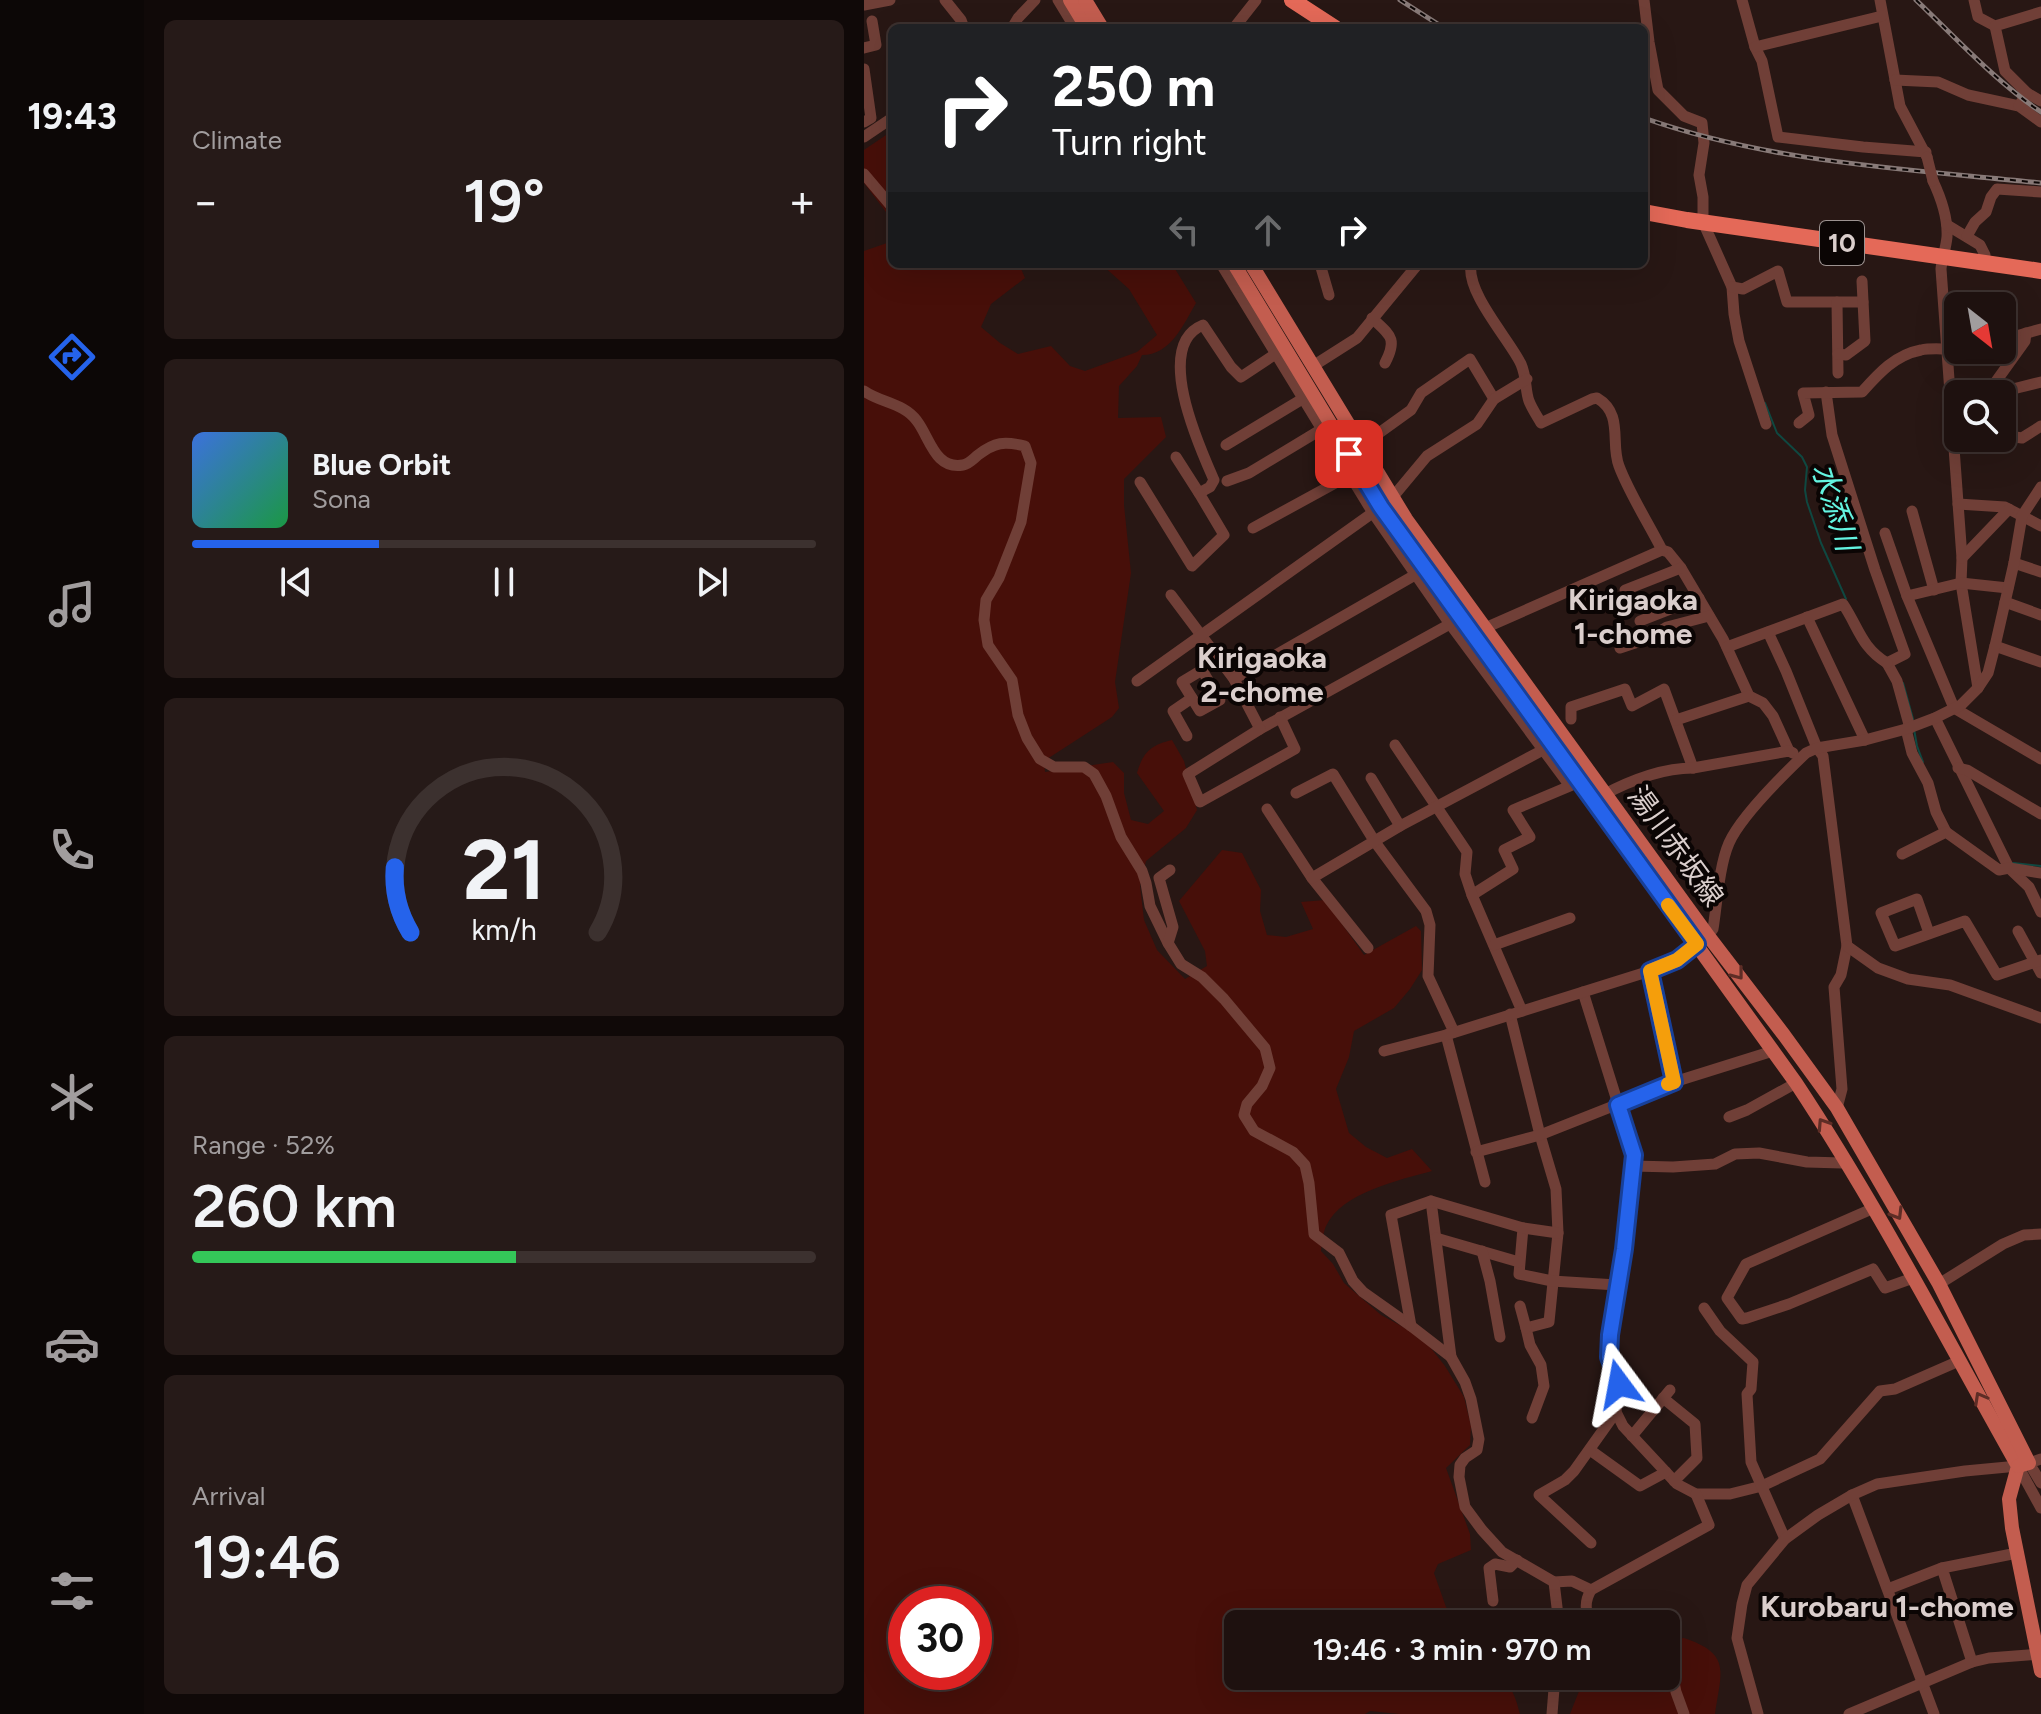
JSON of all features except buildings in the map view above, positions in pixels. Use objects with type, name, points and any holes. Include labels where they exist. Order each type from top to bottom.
[{"type":"highway","points":[[1277,0],[1314,24]]},
{"type":"highway","points":[[1292,0],[1329,24]]},
{"type":"highway","name":"10","points":[[1648,205],[1702,218]]},
{"type":"highway","name":"10","points":[[1648,212],[1944,253],[2041,271]]},
{"type":"highway","name":"10","points":[[1944,253],[2041,262]]},
{"type":"main road","points":[[1070,0],[1075,24]]},
{"type":"main road","points":[[1085,0],[1100,24]]},
{"type":"main road","name":"湯川赤坂線","points":[[1237,268],[1382,506],[1703,940],[1847,1161],[1959,1361],[2030,1463]]},
{"type":"main road","name":"湯川赤坂線","points":[[1253,268],[1286,346],[1313,366],[1361,446],[1382,506],[1485,628],[1599,797]]},
{"type":"main road","name":"湯川赤坂線","points":[[1703,940],[1784,1035],[1837,1108],[1939,1284],[2030,1463]]},
{"type":"main road","points":[[2030,1463],[2009,1499],[2040,1660]]},
{"type":"street","points":[[864,5],[890,0]]},
{"type":"street","points":[[945,0],[962,24]]},
{"type":"street","points":[[1014,24],[1035,0]]},
{"type":"street","points":[[1058,0],[1074,24]]},
{"type":"street","points":[[1237,24],[1256,0]]},
{"type":"street","points":[[1644,0],[1647,24]]},
{"type":"street","points":[[1742,0],[1762,61],[1778,137],[1926,154]]},
{"type":"street","points":[[1880,0],[1900,106],[1926,154],[1947,225],[1941,269],[1944,304]]},
{"type":"street","points":[[1974,0],[1978,17],[1995,26],[2041,12]]},
{"type":"street","points":[[1755,47],[1882,16]]},
{"type":"street","points":[[864,48],[876,45],[872,21]]},
{"type":"street","points":[[1995,26],[2005,71],[2027,93],[2041,101]]},
{"type":"street","points":[[1648,34],[1658,90],[1684,116],[1702,123],[1704,143],[1699,175],[1703,197],[1702,218],[1732,287],[1739,341],[1766,424]]},
{"type":"street","points":[[864,69],[871,118],[864,122]]},
{"type":"street","points":[[1895,80],[1938,82],[1968,95],[2019,106],[2041,122]]},
{"type":"street","points":[[2019,106],[2027,93]]},
{"type":"street","points":[[864,137],[888,121]]},
{"type":"street","points":[[864,174],[888,202]]},
{"type":"street","points":[[1967,236],[1975,222],[1986,212],[1997,189],[2041,192]]},
{"type":"street","points":[[1947,225],[1980,245],[1985,255]]},
{"type":"street","points":[[1224,268],[1286,346],[1304,398],[1350,475],[1382,506],[1415,575],[1570,786],[1513,810],[1530,837],[1504,850],[1513,869],[1472,895]]},
{"type":"street","points":[[1321,268],[1329,295]]},
{"type":"street","points":[[1313,366],[1357,338],[1415,268]]},
{"type":"street","points":[[1470,268],[1489,315],[1520,362],[1527,379],[1528,399],[1541,423],[1592,399],[1597,398],[1605,403],[1616,424],[1618,463],[1662,550]]},
{"type":"street","points":[[1732,287],[1743,289],[1778,271],[1787,302],[1863,302]]},
{"type":"street","points":[[1838,354],[1846,355],[1865,341],[1862,281]]},
{"type":"street","points":[[1837,302],[1838,373]]},
{"type":"street","points":[[1372,318],[1390,336],[1392,349],[1385,363]]},
{"type":"street","points":[[1199,493],[1210,487],[1214,480],[1190,416],[1180,374],[1181,349],[1193,329],[1203,325],[1241,377],[1286,346]]},
{"type":"street","points":[[2016,336],[2041,329]]},
{"type":"street","points":[[1997,380],[2025,341],[2026,333]]},
{"type":"street","points":[[1799,423],[1809,415],[1803,393],[1862,392],[1883,368],[1897,359],[1921,350],[1944,351]]},
{"type":"street","points":[[1361,446],[1411,410],[1421,393],[1470,359],[1494,399]]},
{"type":"street","points":[[1137,681],[1382,506],[1427,456],[1477,424],[1494,399],[1527,379]]},
{"type":"street","points":[[2016,388],[2041,382]]},
{"type":"street","points":[[864,391],[875,399],[904,408],[917,420],[937,457],[951,465],[966,465],[989,447],[1007,442],[1025,446],[1031,463],[1021,522],[999,578],[986,600],[984,620],[988,645],[1012,680],[1018,715],[1027,738],[1040,759],[1054,767],[1084,767],[1094,774],[1121,837],[1142,871],[1150,906],[1181,964],[1202,977],[1265,1048],[1270,1068],[1262,1086],[1247,1104],[1244,1115],[1254,1131],[1293,1152],[1305,1165],[1314,1234],[1339,1253],[1353,1281],[1363,1292],[1451,1357]]},
{"type":"street","points":[[1826,392],[1832,435],[1905,654],[1887,663]]},
{"type":"street","points":[[1226,445],[1304,398]]},
{"type":"street","points":[[2016,437],[2022,438],[2041,426]]},
{"type":"street","points":[[1227,481],[1249,473],[1322,429]]},
{"type":"street","points":[[1956,452],[1961,583],[1978,688]]},
{"type":"street","points":[[1140,482],[1192,566],[1224,535],[1176,457]]},
{"type":"street","points":[[1253,528],[1350,475]]},
{"type":"street","points":[[1599,797],[1632,781],[1677,768],[1794,755],[1865,740],[1935,718],[1962,704],[1988,673],[2022,516],[2041,487]]},
{"type":"street","points":[[1958,504],[2005,507],[2041,526]]},
{"type":"street","points":[[1962,558],[2009,509]]},
{"type":"street","points":[[1912,511],[1934,590]]},
{"type":"street","points":[[1885,533],[1907,596],[1954,708],[2041,759]]},
{"type":"street","points":[[1485,628],[1662,550],[1668,552],[1681,568],[1727,647],[1749,696],[1768,709],[1794,755]]},
{"type":"street","points":[[2014,563],[2041,572]]},
{"type":"street","points":[[1625,590],[1681,568]]},
{"type":"street","points":[[1234,679],[1415,575]]},
{"type":"street","points":[[1907,596],[1961,583],[2008,588]]},
{"type":"street","points":[[1171,595],[1234,679],[1260,729]]},
{"type":"street","points":[[1640,621],[1699,598]]},
{"type":"street","points":[[2005,602],[2041,615]]},
{"type":"street","points":[[1727,647],[1843,604],[1861,638],[1873,654],[1887,663],[1897,681],[1912,753],[1928,783],[1936,812],[1946,832],[1999,870],[2009,868],[2041,873]]},
{"type":"street","points":[[1620,648],[1647,639],[1667,627],[1709,616]]},
{"type":"street","points":[[1807,617],[1865,740]]},
{"type":"street","points":[[1280,717],[1295,749],[1200,802],[1188,774],[1280,717],[1450,624]]},
{"type":"street","points":[[1768,632],[1823,756],[1847,946],[1841,975],[1834,987],[1842,1089],[1837,1108]]},
{"type":"street","points":[[1995,646],[2041,662]]},
{"type":"street","points":[[1202,670],[1220,700],[1200,711],[1182,682],[1218,659]]},
{"type":"street","points":[[1571,719],[1571,707],[1625,689],[1632,706],[1664,689],[1693,768]]},
{"type":"street","points":[[1676,720],[1749,696]]},
{"type":"street","points":[[1187,736],[1173,711],[1192,698]]},
{"type":"street","points":[[1935,718],[2009,868],[2029,887],[2041,912]]},
{"type":"street","points":[[1395,745],[1467,852],[1465,874],[1494,945],[1516,1013],[1540,1135],[1556,1189],[1558,1233],[1549,1322],[1526,1328]]},
{"type":"street","points":[[1312,878],[1400,826],[1543,750]]},
{"type":"street","points":[[1384,1051],[1516,1013],[1677,960],[1713,929],[1729,844],[1794,755]]},
{"type":"street","points":[[1958,768],[1967,770],[2041,814]]},
{"type":"street","points":[[1296,793],[1333,774],[1375,842],[1426,911],[1430,925],[1428,976],[1450,1033],[1485,1182]]},
{"type":"street","points":[[1371,778],[1400,826]]},
{"type":"street","points":[[1267,809],[1312,878],[1368,948]]},
{"type":"street","points":[[1902,854],[1946,832]]},
{"type":"street","points":[[1168,943],[1173,927],[1159,878],[1170,870]]},
{"type":"street","points":[[1929,933],[1917,899],[1881,913],[1895,946],[1965,921],[1997,975],[2039,965],[2018,931]]},
{"type":"street","points":[[1494,945],[1570,918]]},
{"type":"street","points":[[1847,946],[1878,968],[1908,979],[1950,985],[2041,1018]]},
{"type":"street","points":[[1650,971],[1674,1082]]},
{"type":"street","points":[[1583,992],[1634,1155],[1624,1249],[1610,1335],[1609,1357],[1619,1384],[1616,1412],[1590,1450],[1565,1480],[1539,1495],[1591,1543]]},
{"type":"street","points":[[1476,1152],[1540,1135],[1674,1082],[1773,1051]]},
{"type":"street","points":[[1729,1117],[1796,1083]]},
{"type":"street","points":[[1633,1166],[1715,1164],[1735,1154],[1759,1153],[1826,1164],[1847,1161]]},
{"type":"street","points":[[1411,1326],[1391,1215],[1431,1201],[1523,1228],[1558,1233]]},
{"type":"street","points":[[1431,1201],[1451,1357],[1471,1399],[1479,1439],[1477,1450],[1460,1465],[1459,1477],[1465,1507],[1502,1552],[1554,1582],[1572,1581],[1591,1590]]},
{"type":"street","points":[[1874,1208],[1746,1264],[1727,1298],[1742,1319],[1789,1304],[1873,1269],[1885,1288],[1913,1278]]},
{"type":"street","points":[[1523,1228],[1519,1274],[1552,1281],[1617,1285]]},
{"type":"street","points":[[1939,1284],[2003,1244],[2024,1235],[2041,1234]]},
{"type":"street","points":[[1436,1238],[1519,1262]]},
{"type":"street","points":[[1482,1251],[1500,1337]]},
{"type":"street","points":[[1520,1306],[1530,1345],[1541,1365],[1544,1386],[1532,1418]]},
{"type":"street","points":[[1704,1308],[1720,1331],[1753,1362],[1751,1389],[1747,1394],[1751,1462],[1785,1539]]},
{"type":"street","points":[[1616,1412],[1623,1426],[1670,1477],[1696,1494],[1730,1494],[1762,1486],[1820,1459],[1880,1391],[1895,1389],[1959,1361]]},
{"type":"street","points":[[1590,1450],[1640,1486],[1670,1477],[1697,1458],[1695,1424],[1666,1394],[1632,1436]]},
{"type":"street","points":[[2030,1463],[2041,1483]]},
{"type":"street","points":[[1758,1714],[1737,1638],[1747,1585],[1785,1539],[1818,1515],[1877,1484],[2030,1463]]},
{"type":"street","points":[[2030,1463],[2041,1508]]},
{"type":"street","points":[[1586,1610],[1591,1590],[1709,1525],[1696,1494]]},
{"type":"street","points":[[1852,1495],[1934,1714]]},
{"type":"street","points":[[1888,1589],[1942,1568],[2017,1553]]},
{"type":"street","points":[[1493,1601],[1489,1568],[1495,1564],[1510,1567],[1517,1560]]},
{"type":"street","points":[[1942,1568],[1972,1662]]},
{"type":"street","points":[[1554,1582],[1557,1610]]},
{"type":"street","points":[[1849,1714],[1878,1709],[1923,1682],[1972,1662],[1989,1658],[2040,1660]]},
{"type":"street","points":[[1552,1714],[1554,1690]]},
{"type":"street","points":[[1676,1690],[1684,1714]]},
{"type":"shaded area","points":[[888,134],[888,215],[864,183],[864,150]]},
{"type":"shaded area","points":[[888,242],[888,268],[1021,268],[1025,278],[991,304],[981,327],[1018,354],[1051,346],[1070,366],[1085,371],[1137,352],[1157,335],[1129,289],[1105,268],[1174,268],[1196,303],[1175,337],[1161,350],[1142,355],[1137,366],[1119,386],[1118,418],[1161,417],[1166,437],[1124,479],[1131,573],[1115,682],[1119,708],[1112,717],[1044,761],[1045,772],[1113,762],[1124,773],[1124,793],[1131,820],[1148,824],[1164,811],[1137,773],[1149,750],[1172,740],[1184,761],[1197,810],[1186,828],[1146,861],[1140,886],[1144,920],[1157,950],[1185,979],[1207,966],[1205,951],[1179,901],[1222,850],[1242,853],[1261,890],[1260,911],[1267,935],[1286,937],[1313,929],[1301,902],[1325,900],[1364,955],[1416,926],[1421,931],[1422,970],[1394,1008],[1354,1031],[1349,1057],[1336,1089],[1349,1133],[1387,1158],[1412,1149],[1432,1171],[1373,1189],[1345,1204],[1326,1226],[1321,1251],[1344,1283],[1381,1315],[1422,1337],[1464,1397],[1471,1426],[1470,1445],[1446,1468],[1470,1534],[1471,1550],[1438,1564],[1434,1573],[1448,1610],[1224,1610],[1224,1690],[1511,1690],[1520,1714],[1399,1714],[1370,1711],[1365,1714],[864,1714],[864,251]]},
{"type":"shaded area","points":[[1680,1638],[1710,1651],[1720,1666],[1715,1714],[1570,1714],[1579,1690],[1680,1690]]},
{"type":"waterway","name":"水添川","points":[[1765,403],[1777,433],[1802,457],[1807,467],[1807,502],[1846,599]]},
{"type":"waterway","name":"水添川","points":[[1903,683],[1913,719]]},
{"type":"waterway","name":"水添川","points":[[1914,729],[1923,762]]},
{"type":"waterway","name":"水添川","points":[[2013,863],[2041,866]]},
{"type":"railway","points":[[1400,0],[1438,24]]},
{"type":"railway","points":[[1916,0],[1992,73],[2041,112]]},
{"type":"railway","points":[[1648,119],[1692,133],[1790,155],[2041,183]]},
{"type":"slow traffic","points":[[1668,905],[1697,944],[1677,960],[1650,971],[1674,1082],[1668,1084]]},
{"type":"district","name":"Kirigaoka 1-chome","points":[[1633,617]]},
{"type":"district","name":"Kirigaoka 2-chome","points":[[1262,675]]},
{"type":"district","name":"Kurobaru 1-chome","points":[[1887,1607]]},
{"type":"route","points":[[1349,454],[1381,507],[1697,944],[1677,960],[1650,971],[1674,1082],[1618,1105],[1634,1155],[1624,1249],[1610,1335],[1609,1357],[1619,1384]]}]
